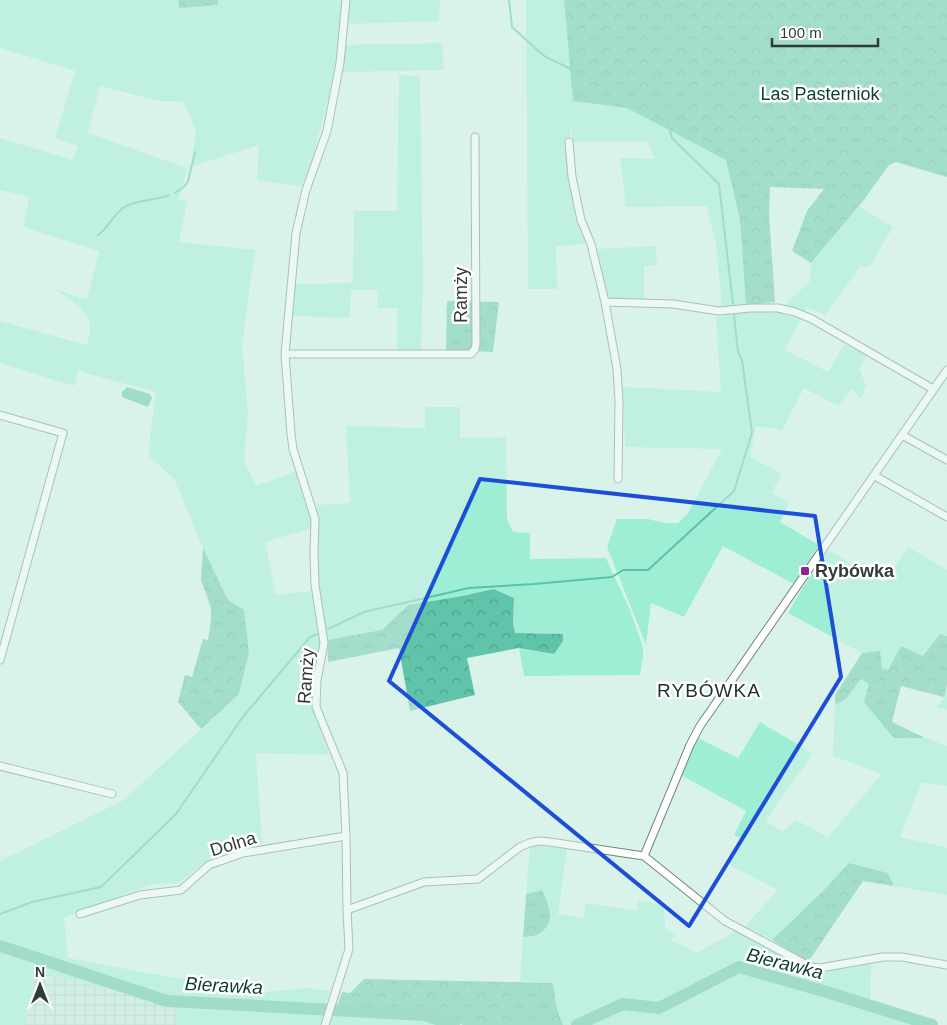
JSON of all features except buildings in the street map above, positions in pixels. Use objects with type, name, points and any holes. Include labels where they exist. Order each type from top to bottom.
[{"type":"street","name":"Ramży","points":[[326,1022],[349,949],[346,910],[346,836],[343,773],[316,707],[317,680],[324,643],[315,585],[315,520],[292,441],[285,354],[296,232],[306,190],[327,130],[340,63],[346,0]]},
{"type":"street","name":"Ramży","points":[[285,354],[471,354],[476,344],[475,137]]},
{"type":"street","points":[[569,142],[572,177],[581,220],[591,244],[605,302],[617,369],[620,401],[618,479]]},
{"type":"street","points":[[605,302],[673,304],[719,311],[778,308],[795,312],[812,319],[933,389]]},
{"type":"street","points":[[644,856],[690,745],[700,726],[947,370]]},
{"type":"street","points":[[0,415],[63,433],[0,660]]},
{"type":"street","points":[[902,435],[947,460]]},
{"type":"street","points":[[874,476],[947,517]]},
{"type":"street","points":[[0,766],[112,794]]},
{"type":"street","name":"Dolna","points":[[80,914],[140,895],[181,890],[209,865],[243,853],[346,836]]},
{"type":"street","points":[[346,910],[424,882],[478,879],[520,847],[539,841],[644,856],[725,921],[811,967],[820,968],[883,957],[902,957],[947,965]]},
{"type":"highlighted area","points":[[480,479],[815,516],[841,677],[689,926],[389,681]]},
{"type":"shaded area","points":[[0,0],[178,0],[179,8],[218,4],[218,0],[343,0],[338,62],[305,187],[257,180],[259,145],[191,167],[196,131],[183,101],[158,101],[100,86],[88,133],[187,168],[179,199],[187,202],[179,242],[255,250],[242,344],[248,414],[244,460],[256,486],[297,471],[307,505],[312,528],[265,542],[276,595],[312,591],[320,640],[318,663],[314,664],[314,710],[329,755],[256,753],[262,843],[216,853],[179,883],[151,884],[64,918],[68,958],[255,993],[309,988],[330,991],[320,1025],[176,1025],[176,1006],[36,971],[25,1025],[0,1025],[0,861],[124,800],[239,694],[249,652],[244,610],[228,600],[203,548],[174,479],[149,456],[156,392],[78,371],[74,386],[0,363],[0,321],[87,345],[90,328],[86,314],[77,304],[55,289],[87,300],[99,251],[23,227],[29,197],[0,190],[0,138],[73,160],[78,146],[55,138],[75,71],[0,48]]},
{"type":"shaded area","points":[[348,0],[440,0],[439,21],[346,24]]},
{"type":"shaded area","points":[[526,0],[564,0],[573,101],[627,108],[726,160],[740,220],[746,305],[722,308],[716,244],[707,206],[626,207],[620,158],[654,159],[647,141],[572,142],[571,128],[567,155],[585,244],[556,246],[557,289],[528,289]]},
{"type":"shaded area","points":[[442,43],[444,70],[341,72],[344,45]]},
{"type":"shaded area","points":[[399,75],[420,76],[423,283],[421,350],[397,351],[397,308],[377,308],[378,290],[351,290],[350,318],[291,316],[294,284],[353,283],[354,211],[397,211]]},
{"type":"shaded area","points":[[859,206],[893,227],[870,266],[859,268],[825,315],[807,307],[804,313],[785,305],[810,281],[811,263]]},
{"type":"shaded area","points":[[656,246],[657,265],[644,266],[644,300],[608,298],[595,249]]},
{"type":"shaded area","points":[[750,311],[778,313],[801,319],[785,350],[828,372],[844,344],[867,355],[859,368],[866,385],[861,398],[851,389],[838,406],[804,388],[782,430],[756,426],[750,457],[782,474],[771,493],[789,502],[780,522],[819,545],[794,584],[723,546],[684,617],[651,603],[646,645],[607,547],[617,519],[648,519],[665,523],[678,523],[688,513],[722,449],[625,447],[623,387],[721,392],[716,317]]},
{"type":"shaded area","points":[[127,387],[150,394],[152,398],[148,407],[122,397],[122,392]]},
{"type":"shaded area","points":[[425,407],[460,407],[460,438],[506,437],[507,519],[513,532],[530,533],[530,559],[606,558],[630,610],[643,647],[640,675],[524,676],[519,648],[554,654],[562,634],[515,633],[513,623],[514,598],[494,589],[408,605],[382,630],[327,640],[317,583],[317,505],[350,503],[346,426],[425,428]]},
{"type":"shaded area","points":[[908,547],[947,570],[947,636],[939,634],[923,657],[888,670],[882,668],[879,651],[862,653],[788,613],[828,550],[884,582]]},
{"type":"shaded area","points":[[860,679],[869,684],[894,738],[925,738],[947,746],[947,786],[922,782],[900,837],[947,848],[947,895],[894,886],[888,873],[850,863],[772,940],[745,926],[778,890],[729,865],[742,839],[734,835],[746,811],[681,775],[698,738],[738,758],[760,722],[813,754],[766,822],[783,831],[796,820],[828,837],[882,774],[833,756],[835,704],[846,698]]},
{"type":"shaded area","points":[[947,683],[947,710],[937,707],[944,697]]},
{"type":"shaded area","points":[[530,846],[563,847],[567,849],[558,914],[583,918],[586,903],[637,911],[638,901],[664,905],[665,930],[676,934],[671,940],[697,953],[736,931],[786,956],[809,971],[871,963],[870,1003],[737,965],[698,983],[712,986],[739,972],[932,1025],[563,1025],[557,1009],[553,983],[520,981],[523,937],[533,937],[542,890],[526,894]]},
{"type":"shaded area","points":[[36,971],[176,1006],[176,1025],[25,1025]]},
{"type":"shaded area","points":[[334,1011],[425,1016],[449,1025],[329,1025]]},
{"type":"green space","points":[[178,0],[218,0],[218,5],[179,8]]},
{"type":"green space","name":"Las Pasterniok","points":[[564,0],[947,0],[947,177],[896,162],[889,165],[863,201],[811,263],[792,251],[807,211],[824,189],[770,187],[769,214],[775,302],[746,305],[740,220],[726,160],[627,108],[573,101]]},
{"type":"green space","points":[[447,301],[499,302],[493,352],[446,350]]},
{"type":"green space","points":[[203,548],[228,600],[244,610],[249,652],[239,694],[201,729],[178,702],[185,675],[192,677],[203,639],[208,640],[211,608],[201,580]]},
{"type":"green space","points":[[494,589],[514,598],[513,623],[515,633],[563,634],[563,641],[554,654],[519,648],[467,658],[475,695],[410,711],[399,648],[328,662],[327,640],[382,630],[408,605]]},
{"type":"green space","points":[[940,634],[947,636],[947,683],[944,697],[901,686],[892,722],[925,738],[894,738],[864,702],[869,684],[861,679],[843,701],[835,704],[835,695],[862,653],[880,651],[882,668],[888,670],[901,646],[923,656]]},
{"type":"green space","points":[[849,863],[888,873],[894,886],[863,881],[808,962],[772,940],[823,891]]},
{"type":"green space","points":[[542,890],[550,910],[549,922],[541,933],[523,937],[526,894]]},
{"type":"green space","points":[[364,979],[553,983],[557,1009],[563,1025],[463,1025],[427,1012],[336,1010],[342,992],[350,993]]},
{"type":"waterway","points":[[509,0],[512,27],[544,56],[581,74],[661,99]]},
{"type":"waterway","points":[[688,0],[689,3],[674,44],[658,50],[651,61],[672,138],[719,184],[733,304]]},
{"type":"waterway","points":[[175,193],[185,186],[188,181],[195,152]]},
{"type":"waterway","points":[[98,235],[118,212],[126,206],[169,195]]},
{"type":"waterway","points":[[328,629],[364,612],[469,588],[612,577],[623,570],[648,570],[734,491],[752,433],[742,360],[738,352],[734,315]]},
{"type":"waterway","points":[[0,914],[32,902],[101,887],[176,814],[242,718],[310,637],[317,634]]},
{"type":"waterway","name":"Bierawka","points":[[0,946],[167,1001],[425,1015],[454,1025]]},
{"type":"waterway","name":"Bierawka","points":[[577,1025],[623,1004],[659,1008],[739,967],[932,1025]]},
{"type":"place","name":"Rybówka","points":[[805,571]]},
{"type":"district","name":"RYBÓWKA","points":[[709,690]]}]
